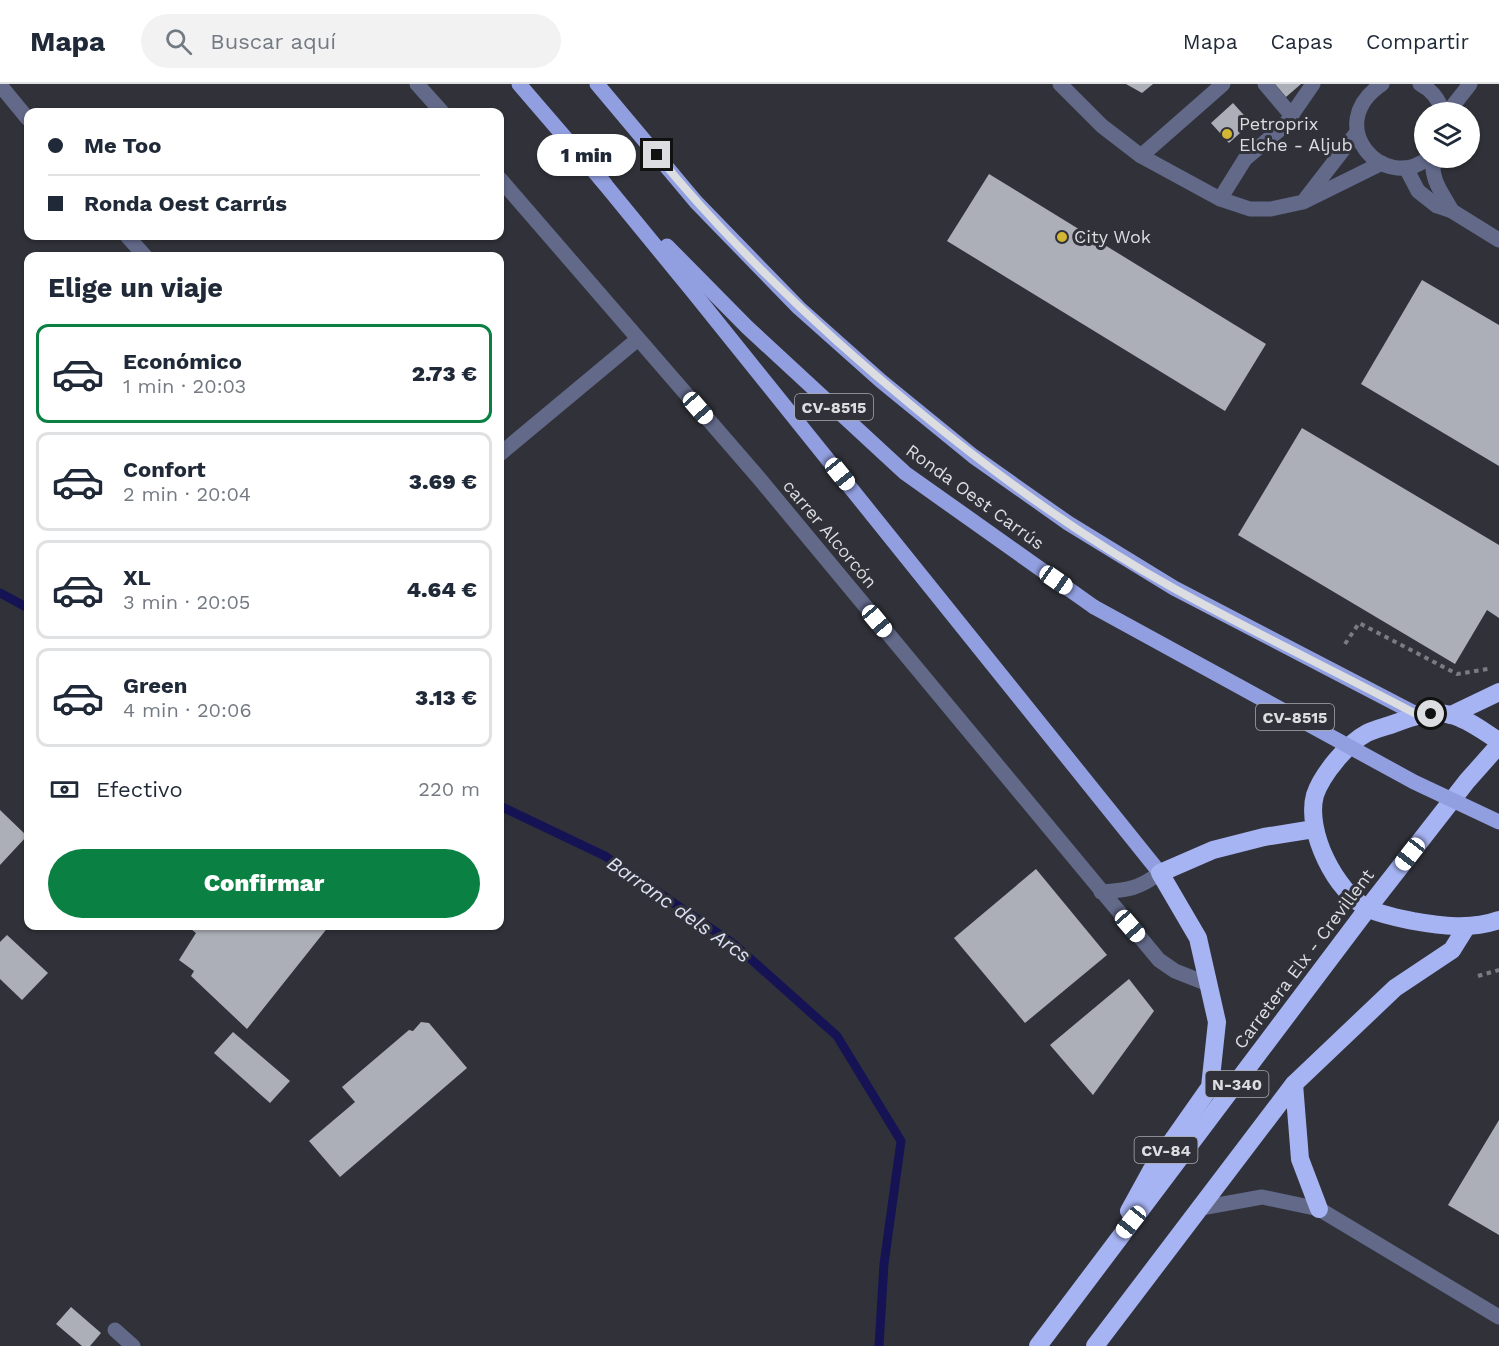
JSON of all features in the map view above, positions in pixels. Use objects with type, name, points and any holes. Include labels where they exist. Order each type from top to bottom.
[{"type":"highway","points":[[1451,715],[1499,692]]},
{"type":"highway","points":[[1499,743],[1472,724],[1451,715],[1418,715],[1366,734],[1333,762],[1315,796],[1314,829],[1326,860],[1342,886],[1368,908],[1402,919],[1436,925],[1467,926],[1499,920]]},
{"type":"highway","name":"Carretera Elx - Crevillent","points":[[1038,1346],[1368,908],[1499,743]]},
{"type":"highway","points":[[1208,984],[1198,938],[1160,873],[1213,850],[1264,837],[1314,829]]},
{"type":"highway","name":"N-340","points":[[1095,1346],[1294,1084],[1395,988],[1452,950],[1467,926]]},
{"type":"highway","name":"CV-84","points":[[1104,1257],[1151,1170],[1210,1087],[1217,1022],[1208,984]]},
{"type":"highway","points":[[1294,1084],[1300,1159],[1319,1209]]},
{"type":"main road","name":"Ronda Oest Carrús","points":[[519,84],[599,177],[747,327],[905,473],[1094,607],[1414,782],[1499,822]]},
{"type":"main road","name":"Ronda Oest Carrús","points":[[597,84],[696,202],[799,308],[881,381],[973,456],[1068,523],[1174,588],[1418,715]]},
{"type":"main road","points":[[599,177],[1160,873]]},
{"type":"street","points":[[417,84],[438,108]]},
{"type":"street","points":[[1060,84],[1102,126],[1141,156],[1220,199],[1250,209],[1271,209],[1303,202],[1382,163]]},
{"type":"street","points":[[1141,156],[1223,84]]},
{"type":"street","points":[[1264,84],[1292,116]]},
{"type":"street","points":[[1220,199],[1245,159],[1276,134],[1292,116],[1313,84]]},
{"type":"street","points":[[1382,84],[1370,92],[1361,103],[1357,117],[1357,132],[1362,145],[1370,156],[1382,163],[1393,167],[1406,168],[1414,166]]},
{"type":"street","points":[[1420,84],[1434,94],[1439,102]]},
{"type":"street","points":[[1456,102],[1470,84]]},
{"type":"street","points":[[0,85],[24,114]]},
{"type":"street","points":[[1303,202],[1357,132]]},
{"type":"street","points":[[1406,168],[1418,191],[1437,206],[1452,211],[1499,240]]},
{"type":"street","points":[[1432,168],[1435,182],[1452,211]]},
{"type":"street","name":"carrer Alcorcón","points":[[504,184],[758,477],[1159,960],[1175,971],[1208,984]]},
{"type":"street","points":[[131,240],[141,252]]},
{"type":"street","points":[[504,451],[638,339]]},
{"type":"street","points":[[1101,892],[1143,885],[1160,873]]},
{"type":"street","points":[[1202,1208],[1262,1197],[1319,1209],[1499,1317]]},
{"type":"street","points":[[115,1330],[133,1346]]},
{"type":"path","points":[[1345,644],[1359,623],[1457,674],[1497,668]]},
{"type":"path","points":[[1478,976],[1499,970]]},
{"type":"building","points":[[1126,84],[1153,84],[1142,93]]},
{"type":"building","points":[[1275,84],[1301,84],[1286,97]]},
{"type":"building","points":[[1233,103],[1251,123],[1229,143],[1211,123]]},
{"type":"building","points":[[989,174],[1266,344],[1225,411],[947,241]]},
{"type":"building","points":[[1422,280],[1499,325],[1499,466],[1361,384]]},
{"type":"building","points":[[1302,428],[1499,545],[1499,618],[1487,610],[1455,664],[1238,535]]},
{"type":"building","points":[[0,810],[24,833],[24,839],[0,865]]},
{"type":"building","points":[[1036,869],[1107,955],[1025,1023],[954,938]]},
{"type":"building","points":[[192,930],[326,930],[247,1029],[191,976],[194,971],[179,960],[196,933]]},
{"type":"building","points":[[7,935],[48,973],[22,1000],[0,979],[0,942]]},
{"type":"building","points":[[1129,979],[1154,1011],[1093,1095],[1050,1045]]},
{"type":"building","points":[[421,1022],[429,1023],[467,1068],[340,1177],[309,1141],[355,1102],[342,1087],[409,1030],[413,1031]]},
{"type":"building","points":[[233,1032],[290,1081],[270,1103],[214,1053]]},
{"type":"building","points":[[1499,1120],[1499,1235],[1448,1205]]},
{"type":"building","points":[[71,1307],[101,1333],[90,1346],[82,1346],[56,1324]]},
{"type":"waterway","name":"Barranc dels Arcs","points":[[0,593],[24,606]]},
{"type":"waterway","name":"Barranc dels Arcs","points":[[504,808],[605,856],[735,945],[837,1036],[901,1141],[884,1264],[879,1346]]},
{"type":"place","name":"Petroprix Elche - Aljub","points":[[1227,134]]},
{"type":"place","name":"City Wok","points":[[1062,237]]},
{"type":"route","points":[[657,155],[696,202],[799,308],[881,381],[973,456],[1068,523],[1174,588],[1418,715],[1431,714]]}]
